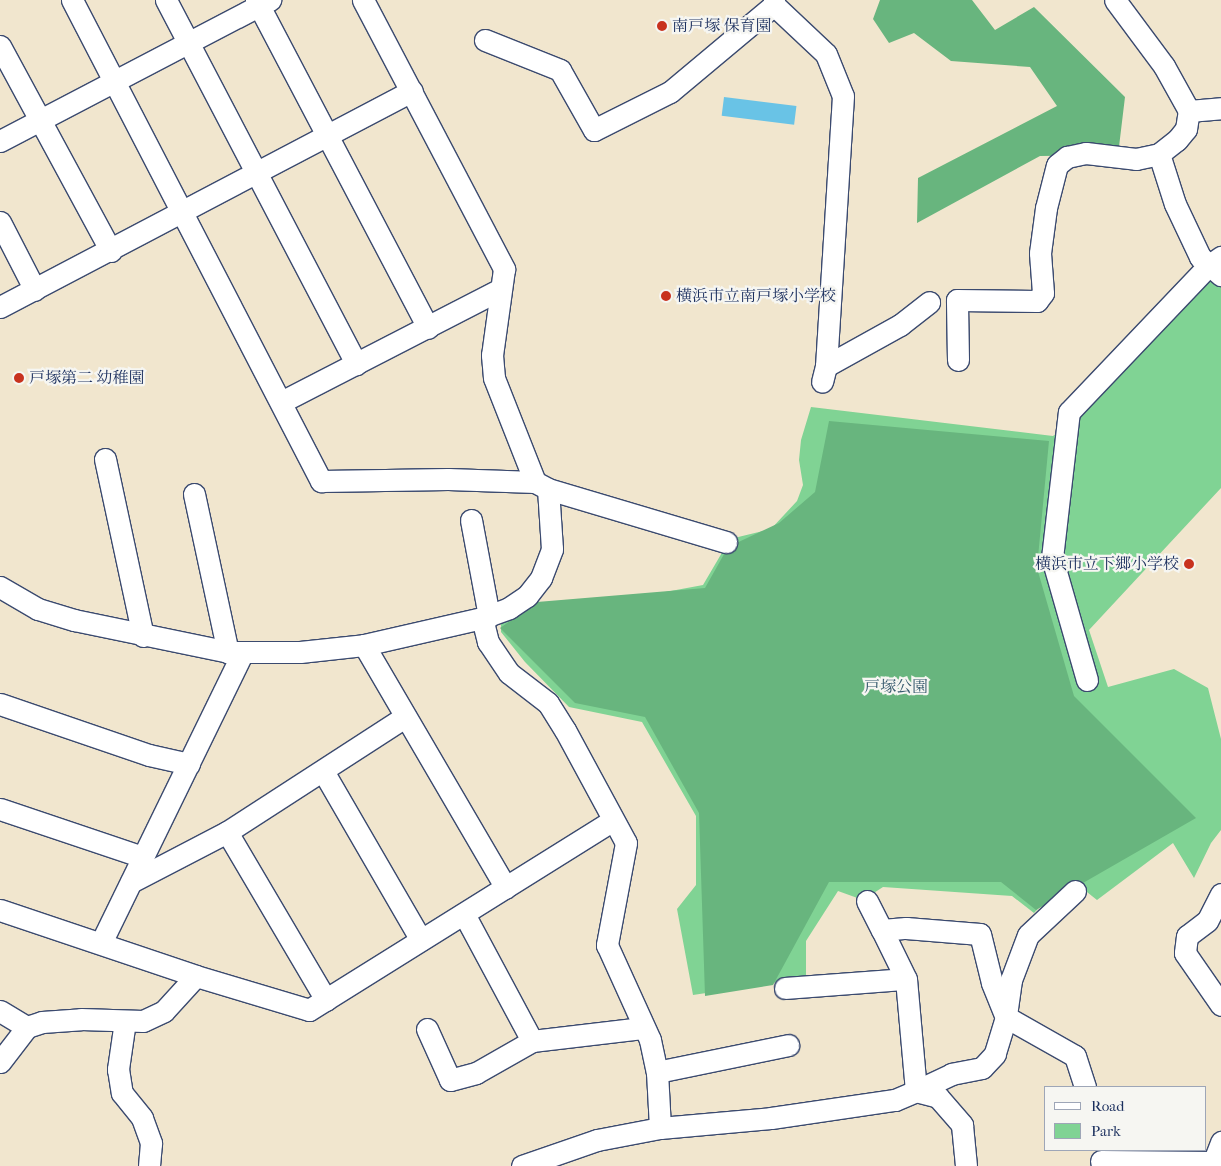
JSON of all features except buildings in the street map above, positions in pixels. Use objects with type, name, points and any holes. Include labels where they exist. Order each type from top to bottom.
[{"type":"street","points":[[72,0],[282,402],[321,481],[448,479],[541,486],[726,542]]},
{"type":"street","points":[[166,0],[356,364]]},
{"type":"street","points":[[0,587],[38,609],[143,636],[234,653],[364,645],[486,617],[527,596],[540,578],[552,549],[541,486],[494,378],[492,355],[499,290],[504,269],[363,0]]},
{"type":"street","points":[[485,40],[560,70],[594,130],[670,92],[774,2],[826,54],[843,96],[824,374],[900,325],[944,301],[1036,301],[1043,293],[1040,253],[1046,208],[1054,172],[1067,157],[1086,153],[1136,159],[1159,154],[1177,140],[1186,129],[1189,111],[1164,66],[1115,0]]},
{"type":"street","points":[[0,141],[115,82],[262,2],[328,137],[428,328]]},
{"type":"street","points":[[0,46],[111,251]]},
{"type":"street","points":[[0,308],[258,175],[412,92]]},
{"type":"street","points":[[1189,111],[1221,108]]},
{"type":"street","points":[[1087,680],[1052,558],[1069,412],[1217,266],[1200,257],[1175,204],[1159,154]]},
{"type":"street","points":[[0,222],[35,290]]},
{"type":"street","points":[[282,402],[499,290]]},
{"type":"street","points":[[944,301],[958,360]]},
{"type":"street","points":[[105,459],[143,636]]},
{"type":"street","points":[[101,943],[189,764],[234,653],[194,494]]},
{"type":"street","points":[[471,520],[488,642],[508,673],[548,703],[565,730],[626,843],[607,945],[642,1028],[650,1040],[657,1072],[660,1128]]},
{"type":"street","points":[[364,645],[506,888]]},
{"type":"street","points":[[0,704],[149,755],[189,764]]},
{"type":"street","points":[[131,882],[227,832],[405,717]]},
{"type":"street","points":[[323,771],[421,940]]},
{"type":"street","points":[[0,809],[143,857]]},
{"type":"street","points":[[0,910],[196,976],[309,1010],[613,820]]},
{"type":"street","points":[[227,832],[326,1000]]},
{"type":"street","points":[[522,1166],[597,1140],[660,1128],[771,1118],[895,1100],[952,1074],[982,1068],[995,1054],[1006,1017],[1011,980],[1028,935],[1075,891]]},
{"type":"street","points":[[1221,894],[1207,920],[1187,936],[1185,954],[1221,1005]]},
{"type":"street","points":[[867,901],[906,980],[916,1091]]},
{"type":"street","points":[[464,914],[532,1041]]},
{"type":"street","points":[[882,930],[906,928],[980,934],[992,983],[1006,1017],[1075,1056],[1085,1086]]},
{"type":"street","points":[[0,1062],[27,1027],[42,1022],[81,1019],[143,1021],[164,1011],[196,976]]},
{"type":"street","points":[[785,988],[906,980]]},
{"type":"street","points":[[0,1011],[27,1027]]},
{"type":"street","points":[[125,1021],[118,1069],[122,1093],[142,1118],[151,1143],[150,1166]]},
{"type":"street","points":[[427,1029],[450,1080],[476,1074],[532,1041],[642,1028]]},
{"type":"street","points":[[657,1072],[788,1045]]},
{"type":"street","points":[[916,1091],[938,1098],[962,1125],[966,1166]]},
{"type":"street","points":[[1100,1159],[1212,1164],[1221,1142]]},
{"type":"green space","points":[[880,0],[972,0],[995,30],[1034,7],[1125,97],[1118,155],[1040,156],[917,223],[918,178],[1057,106],[1030,67],[951,61],[914,33],[889,43],[873,19]]},
{"type":"green space","name":"戸塚公園","points":[[1207,275],[1221,286],[1221,488],[1089,630],[1108,687],[1174,669],[1208,688],[1221,739],[1221,830],[1211,843],[1194,878],[1173,843],[1097,900],[1068,877],[1034,913],[1012,896],[883,887],[863,900],[838,891],[806,941],[806,978],[693,995],[677,909],[696,885],[696,816],[642,722],[569,707],[525,662],[501,632],[501,621],[532,602],[590,606],[703,585],[730,539],[771,529],[797,501],[803,485],[799,460],[801,440],[811,407],[1053,436],[1084,412]]},
{"type":"green space","name":"戸塚公園","points":[[829,421],[1049,441],[1037,568],[1074,696],[1196,818],[1036,910],[1001,882],[829,882],[773,985],[705,996],[699,813],[645,717],[575,703],[500,628],[537,602],[705,588],[728,547],[779,523],[815,492]]},
{"type":"water","points":[[724,97],[796,106],[794,125],[722,116]]},
{"type":"place","name":"南戸塚 保育園","points":[[662,26]]},
{"type":"place","name":"横浜市立南戸塚小学校","points":[[666,296]]},
{"type":"place","name":"戸塚第二 幼稚園","points":[[19,378]]},
{"type":"place","name":"横浜市立下郷小学校","points":[[1189,564]]}]
